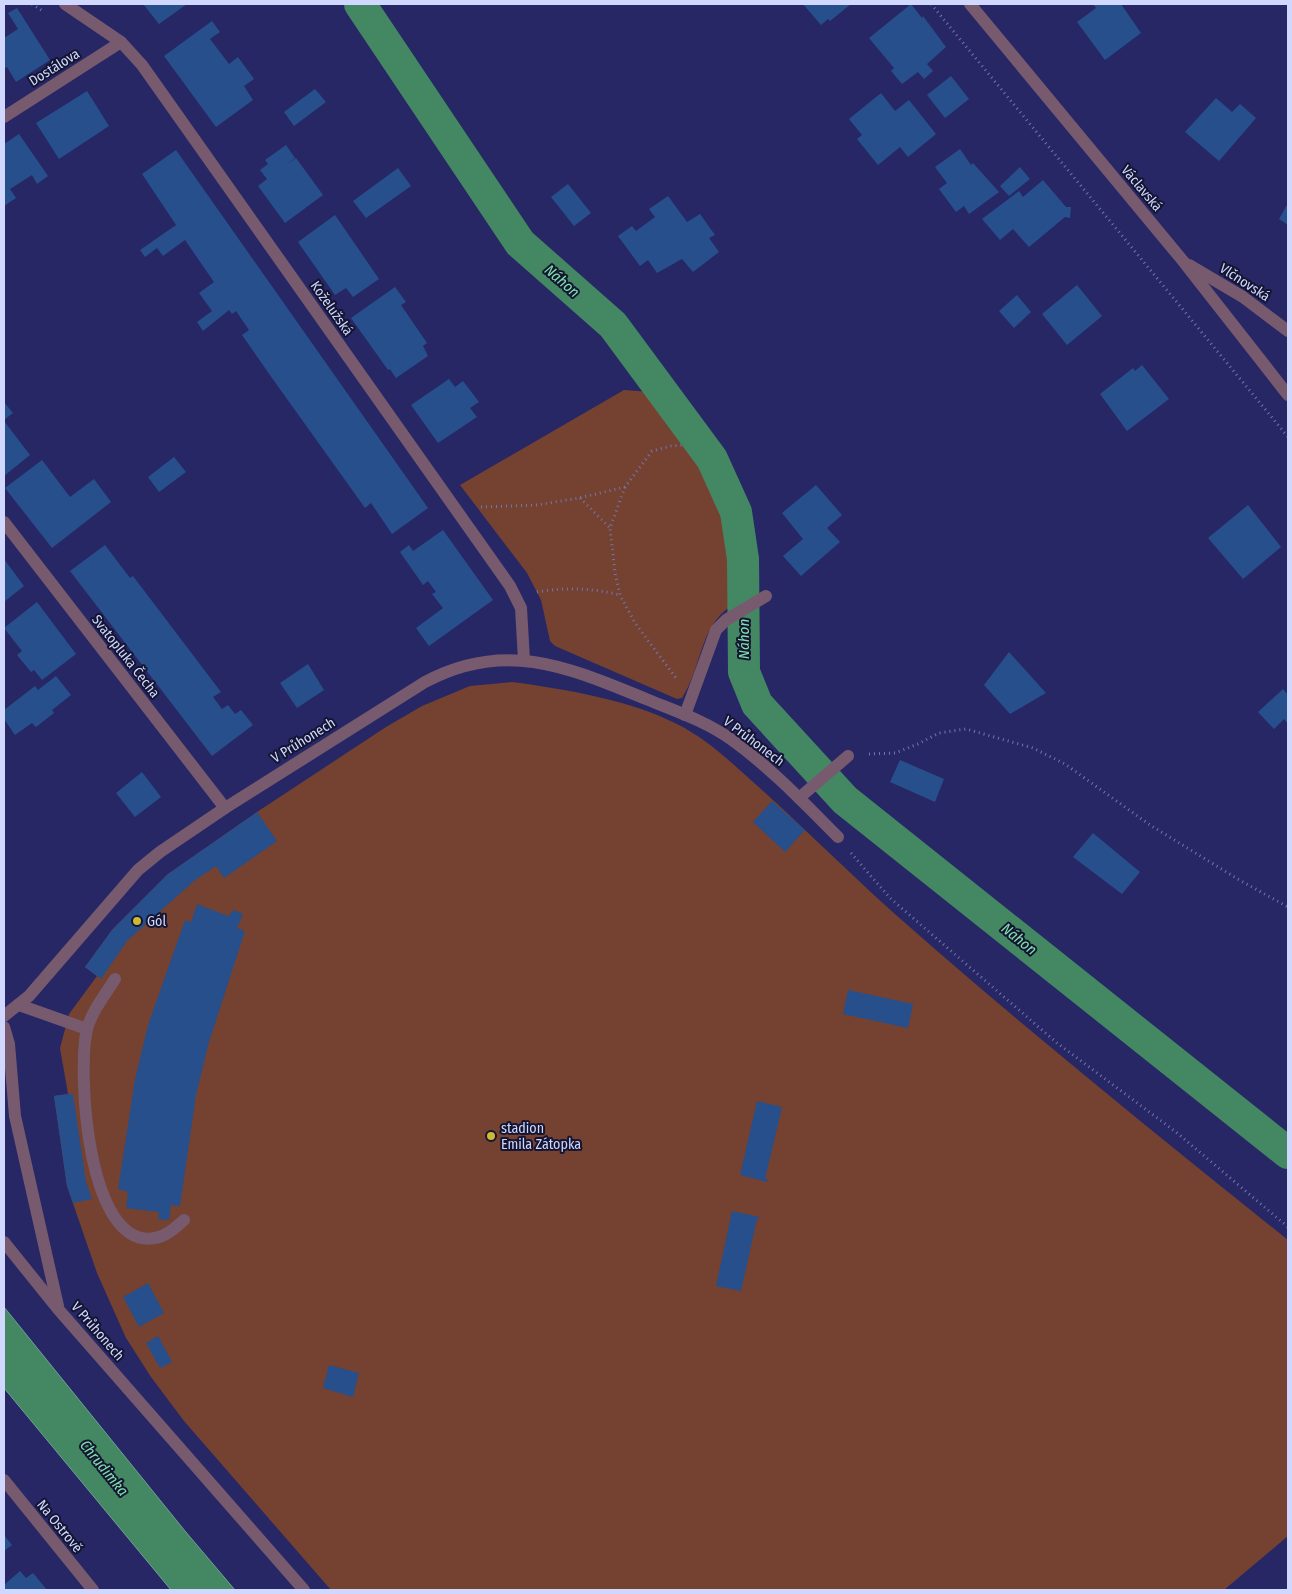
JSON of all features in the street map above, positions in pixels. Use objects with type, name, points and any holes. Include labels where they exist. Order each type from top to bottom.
[{"type":"street","name":"Koželužská","points":[[65,4],[121,42],[142,65],[510,586],[521,608],[524,660]]},
{"type":"street","name":"Václavská","points":[[970,4],[1183,261],[1288,395]]},
{"type":"street","name":"Dostálova","points":[[4,117],[121,42]]},
{"type":"street","name":"Vlčnovská","points":[[1183,261],[1243,297],[1288,331]]},
{"type":"street","name":"Svatopluka Čecha","points":[[4,522],[225,808]]},
{"type":"street","points":[[685,715],[711,639],[726,620],[766,596]]},
{"type":"street","name":"V Průhonech","points":[[4,1016],[19,1005],[42,982],[138,870],[160,852],[225,808],[424,682],[449,669],[472,662],[496,659],[524,660],[596,679],[685,715],[730,738],[756,758],[838,837]]},
{"type":"street","points":[[799,798],[848,756]]},
{"type":"street","points":[[115,979],[95,1009],[87,1029],[85,1085],[88,1128],[97,1176],[106,1205],[115,1220],[125,1230],[140,1237],[155,1238],[170,1232],[184,1220]]},
{"type":"street","points":[[19,1005],[87,1029]]},
{"type":"street","name":"V Průhonech","points":[[4,1027],[9,1044],[12,1097],[20,1142],[58,1309],[304,1590]]},
{"type":"street","points":[[4,1242],[58,1309]]},
{"type":"street","name":"Na Ostrově","points":[[4,1480],[93,1590]]},
{"type":"path","points":[[932,4],[1288,438]]},
{"type":"path","points":[[684,445],[652,451],[625,487],[610,528],[615,574],[620,595],[635,624],[691,698]]},
{"type":"path","points":[[473,507],[509,507],[579,498],[625,487]]},
{"type":"path","points":[[579,498],[610,528]]},
{"type":"path","points":[[532,593],[579,588],[601,590],[620,595]]},
{"type":"path","points":[[848,756],[895,753],[939,733],[966,729],[1033,748],[1065,764],[1150,824],[1241,881],[1288,907]]},
{"type":"path","points":[[838,837],[890,898],[1050,1037],[1176,1132],[1288,1228]]},
{"type":"shaded area","points":[[624,390],[651,392],[702,462],[726,522],[731,566],[731,606],[713,625],[702,648],[689,686],[682,698],[677,699],[555,646],[550,641],[541,600],[527,573],[460,485]]},
{"type":"shaded area","points":[[512,682],[554,688],[618,702],[639,708],[689,730],[742,772],[874,895],[958,969],[1098,1086],[1288,1240],[1288,1536],[1224,1590],[331,1590],[184,1421],[151,1377],[126,1338],[97,1273],[67,1186],[54,1096],[68,1094],[60,1048],[69,1014],[97,976],[85,967],[112,930],[168,874],[257,812],[386,727],[422,706],[470,686]]},
{"type":"water","name":"Chrudimka","points":[[4,1307],[235,1590],[171,1590],[4,1388]]},
{"type":"building","points":[[143,4],[187,4],[159,24]]},
{"type":"building","points":[[803,4],[851,4],[830,21],[828,19],[821,25]]},
{"type":"building","points":[[911,4],[922,18],[923,16],[946,47],[927,64],[933,71],[924,79],[918,72],[902,84],[891,71],[894,68],[869,38]]},
{"type":"building","points":[[1093,4],[1121,4],[1141,33],[1105,60],[1077,22],[1096,8]]},
{"type":"building","points":[[17,8],[50,60],[16,82],[7,67],[4,69],[4,38],[18,29],[8,13]]},
{"type":"building","points":[[212,21],[220,32],[210,39],[229,64],[238,57],[254,79],[244,86],[253,100],[216,127],[164,56]]},
{"type":"building","points":[[951,76],[969,99],[945,118],[927,95]]},
{"type":"building","points":[[315,89],[326,102],[294,126],[284,112]]},
{"type":"building","points":[[87,91],[109,126],[59,159],[36,123]]},
{"type":"building","points":[[881,93],[895,111],[909,100],[936,134],[908,157],[900,147],[878,165],[857,139],[862,135],[849,119]]},
{"type":"building","points":[[1216,98],[1232,112],[1240,104],[1256,118],[1219,161],[1185,132]]},
{"type":"building","points":[[19,134],[48,176],[37,184],[32,175],[10,189],[16,198],[4,206],[4,144]]},
{"type":"building","points":[[286,145],[295,158],[285,166],[296,158],[323,195],[285,223],[258,186],[267,179],[260,170],[268,164],[265,160]]},
{"type":"building","points":[[960,149],[971,165],[973,163],[999,192],[969,214],[964,206],[956,212],[939,189],[947,183],[935,167]]},
{"type":"building","points":[[176,150],[428,508],[392,534],[371,503],[365,508],[272,378],[242,335],[249,330],[236,311],[232,314],[229,310],[203,331],[197,322],[212,311],[199,293],[214,282],[185,240],[163,256],[157,248],[145,257],[140,250],[176,225],[142,174]]},
{"type":"building","points":[[1020,167],[1030,179],[1009,196],[1000,186]]},
{"type":"building","points":[[398,168],[411,186],[366,218],[353,201]]},
{"type":"building","points":[[1043,180],[1066,207],[1071,207],[1070,218],[1065,217],[1029,247],[1013,229],[1000,240],[982,219],[1019,191],[1023,197]]},
{"type":"building","points":[[568,184],[591,213],[574,226],[551,197]]},
{"type":"building","points":[[668,196],[687,222],[700,214],[715,235],[709,238],[719,252],[693,272],[682,259],[657,273],[648,260],[640,266],[618,236],[632,226],[636,231],[655,217],[649,209]]},
{"type":"building","points":[[1288,203],[1288,225],[1279,219]]},
{"type":"building","points":[[335,215],[379,279],[353,297],[346,288],[335,295],[298,242]]},
{"type":"building","points":[[1077,285],[1102,316],[1067,345],[1042,314]]},
{"type":"building","points":[[395,287],[406,302],[401,305],[427,343],[423,346],[428,356],[396,378],[390,369],[388,370],[351,318]]},
{"type":"building","points":[[1017,295],[1031,312],[1014,328],[999,311]]},
{"type":"building","points":[[1142,365],[1169,399],[1127,431],[1100,394],[1133,368],[1135,371]]},
{"type":"building","points":[[449,379],[455,387],[463,381],[479,402],[470,408],[477,417],[438,443],[411,405]]},
{"type":"building","points":[[4,402],[13,413],[4,420]]},
{"type":"building","points":[[4,421],[30,455],[4,476]]},
{"type":"building","points":[[174,457],[186,472],[159,492],[148,477]]},
{"type":"building","points":[[42,460],[70,497],[94,479],[111,502],[52,548],[5,488]]},
{"type":"building","points":[[816,485],[842,515],[827,528],[840,542],[801,576],[783,556],[803,539],[782,513]]},
{"type":"building","points":[[1248,505],[1281,547],[1243,579],[1208,538]]},
{"type":"building","points":[[443,530],[493,600],[429,646],[416,628],[443,608],[432,594],[436,592],[428,581],[423,585],[400,552],[409,545],[413,551]]},
{"type":"building","points":[[105,545],[130,578],[133,576],[221,692],[213,697],[222,709],[228,705],[235,714],[241,710],[253,725],[212,756],[70,571]]},
{"type":"building","points":[[4,559],[24,586],[4,602]]},
{"type":"building","points":[[37,602],[76,654],[42,680],[34,670],[31,672],[17,655],[22,651],[4,628]]},
{"type":"building","points":[[1009,652],[1046,693],[1010,714],[984,685]]},
{"type":"building","points":[[308,664],[324,690],[297,708],[280,683]]},
{"type":"building","points":[[56,676],[71,695],[52,710],[54,713],[36,727],[32,723],[15,735],[4,719],[4,710],[35,686],[38,690]]},
{"type":"building","points":[[1283,689],[1288,695],[1288,724],[1284,719],[1274,729],[1258,712]]},
{"type":"building","points":[[900,760],[944,779],[935,802],[890,782]]},
{"type":"building","points":[[142,772],[161,797],[135,817],[116,793]]},
{"type":"building","points":[[772,801],[805,830],[785,852],[753,822]]},
{"type":"building","points":[[257,812],[277,841],[224,878],[216,866],[194,881],[127,941],[101,979],[85,967],[112,930],[168,874]]},
{"type":"building","points":[[1093,833],[1140,872],[1122,894],[1073,857]]},
{"type":"building","points":[[197,904],[228,916],[234,910],[243,914],[237,928],[245,931],[209,1042],[196,1095],[180,1206],[171,1205],[169,1220],[158,1219],[159,1212],[126,1208],[128,1192],[118,1189],[135,1079],[148,1025],[185,920],[191,922]]},
{"type":"building","points":[[848,990],[913,1004],[908,1028],[843,1014]]},
{"type":"building","points":[[73,1094],[86,1182],[92,1199],[73,1203],[67,1186],[54,1096]]},
{"type":"building","points":[[757,1101],[782,1107],[765,1179],[768,1179],[767,1182],[740,1175]]},
{"type":"building","points":[[732,1211],[760,1217],[757,1219],[741,1291],[716,1286]]},
{"type":"building","points":[[148,1283],[164,1313],[139,1327],[123,1297]]},
{"type":"building","points":[[158,1336],[172,1362],[160,1368],[146,1343]]},
{"type":"building","points":[[329,1365],[359,1373],[353,1397],[323,1388]]},
{"type":"building","points":[[4,1535],[12,1545],[4,1551]]},
{"type":"building","points":[[20,1571],[26,1578],[33,1573],[47,1590],[4,1590],[4,1585]]},
{"type":"waterway","name":"Náhon","points":[[360,4],[520,243],[613,325],[712,459],[736,512],[743,559],[744,672],[757,704],[845,800],[1288,1153]]},
{"type":"place","name":"Gól","points":[[137,921]]},
{"type":"place","name":"stadion Emila Zátopka","points":[[491,1136]]}]
